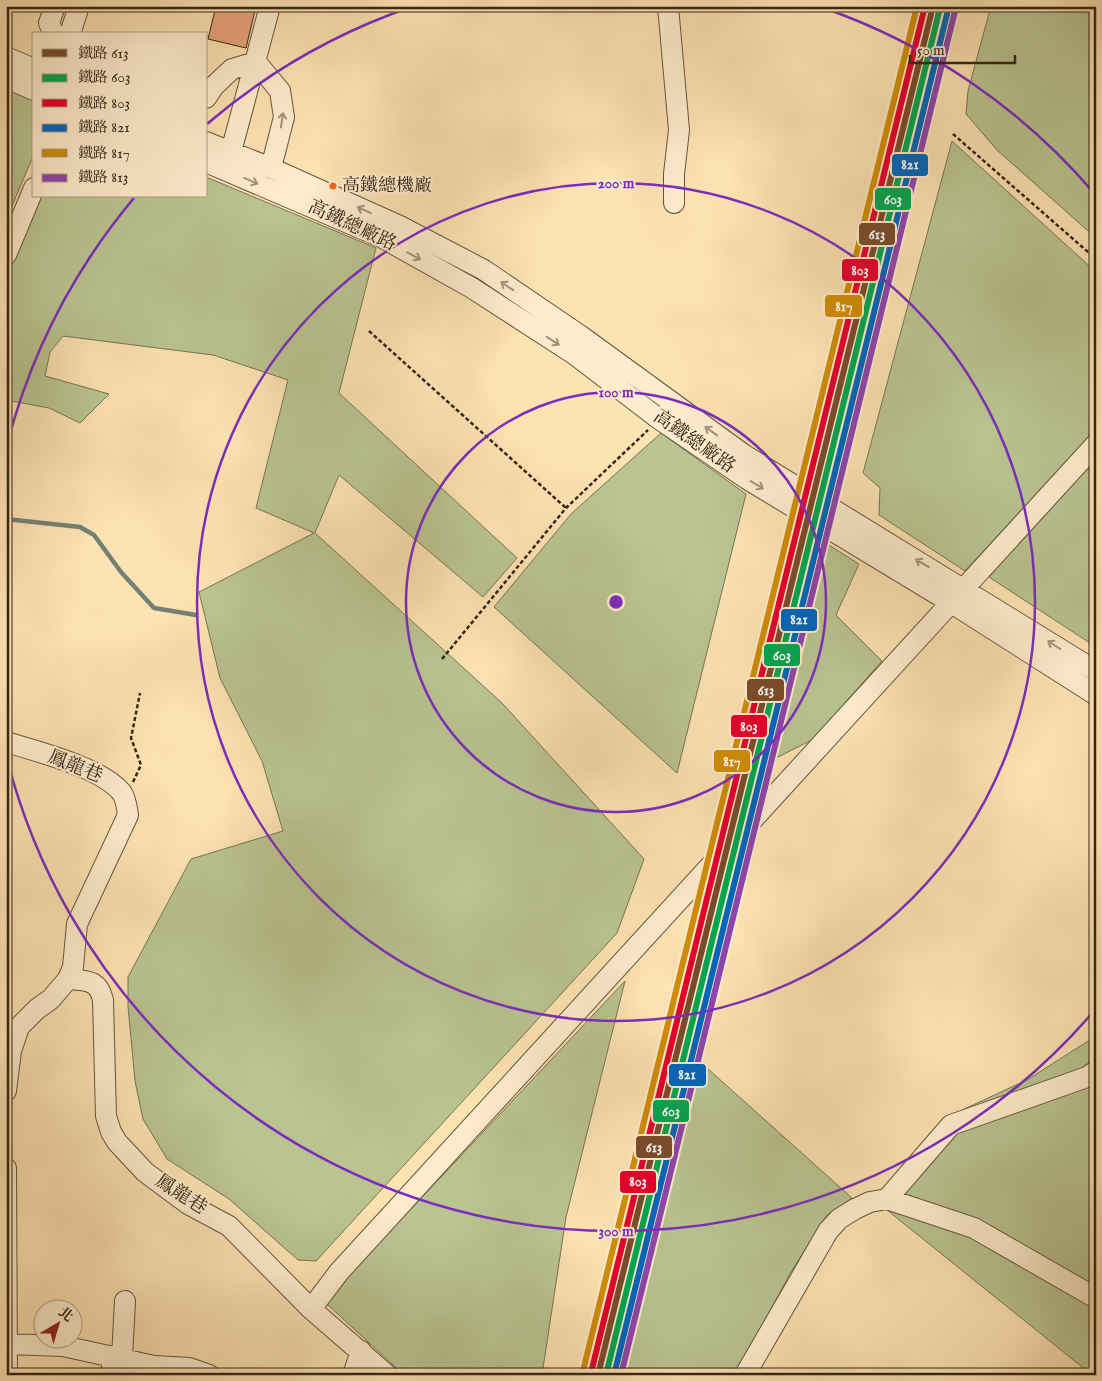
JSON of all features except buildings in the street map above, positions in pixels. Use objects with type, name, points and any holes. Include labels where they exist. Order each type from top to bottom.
[{"type":"street","points":[[53,32],[49,24],[55,6]]},
{"type":"street","points":[[71,32],[80,6]]},
{"type":"street","points":[[229,161],[270,6]]},
{"type":"street","points":[[668,6],[679,130],[674,174],[674,203]]},
{"type":"street","points":[[6,57],[32,68]]},
{"type":"street","points":[[208,95],[214,86],[232,69],[256,62]]},
{"type":"street","points":[[256,62],[280,91],[284,117],[271,168]]},
{"type":"street","points":[[6,78],[32,89]]},
{"type":"street","name":"高鐵總廠路","points":[[208,144],[229,161],[381,237],[472,288],[574,354],[659,419],[746,479],[1096,671]]},
{"type":"street","name":"高鐵總廠路","points":[[208,162],[229,161],[271,168],[400,226],[484,270],[581,336],[743,454],[957,596],[1096,695]]},
{"type":"street","points":[[6,255],[32,193]]},
{"type":"street","points":[[311,1309],[339,1272],[1096,444]]},
{"type":"street","name":"鳳龍巷","points":[[6,742],[71,762],[111,782],[123,794],[124,799]]},
{"type":"street","points":[[6,1091],[11,1051],[19,1026],[37,1009],[51,1000],[68,979],[73,967],[77,924],[128,815],[124,799]]},
{"type":"street","name":"鳳龍巷","points":[[68,979],[93,982],[101,990],[103,1000],[106,1116],[111,1132],[117,1142],[145,1172],[188,1204],[229,1226],[311,1309],[387,1375]]},
{"type":"street","points":[[887,1198],[951,1125],[1087,1077],[1096,1071]]},
{"type":"street","points":[[6,1168],[7,1375]]},
{"type":"street","points":[[745,1375],[828,1231],[839,1219],[855,1209],[870,1202],[887,1198],[974,1228],[1096,1298]]},
{"type":"street","points":[[115,1363],[125,1301]]},
{"type":"street","points":[[7,1344],[63,1346],[115,1363],[189,1368],[209,1375]]},
{"type":"street","points":[[353,1375],[361,1351]]},
{"type":"path","points":[[953,134],[1096,258]]},
{"type":"path","points":[[370,331],[566,508]]},
{"type":"path","points":[[442,659],[566,508],[659,419]]},
{"type":"path","points":[[124,799],[141,765],[131,738],[140,693]]},
{"type":"green space","points":[[991,6],[1096,6],[1096,238],[997,150],[966,114],[968,91]]},
{"type":"green space","points":[[6,89],[32,99],[32,159],[6,220]]},
{"type":"green space","points":[[952,141],[1096,272],[1096,429],[965,571],[879,515],[880,488],[863,473]]},
{"type":"green space","points":[[208,178],[376,248],[339,393],[517,558],[483,597],[339,475],[315,533],[502,703],[644,859],[617,933],[316,1261],[298,1260],[229,1199],[167,1159],[143,1119],[135,1081],[128,1006],[128,977],[191,859],[283,831],[262,761],[220,678],[199,592],[314,533],[256,508],[288,380],[213,355],[63,336],[50,352],[45,376],[109,394],[80,423],[49,408],[6,400],[6,274],[38,198],[208,198]]},
{"type":"green space","points":[[661,433],[746,494],[677,773],[494,607],[571,514]]},
{"type":"green space","points":[[1096,459],[1096,647],[989,577]]},
{"type":"green space","points":[[816,537],[859,564],[836,615],[882,661],[812,740],[760,766]]},
{"type":"green space","points":[[625,981],[566,1217],[542,1375],[404,1375],[327,1304],[348,1276]]},
{"type":"green space","points":[[1096,1036],[1096,1375],[1092,1375],[887,1210],[897,1194],[952,1131],[960,1111],[1027,1080]]},
{"type":"green space","points":[[688,1051],[852,1198],[827,1215],[791,1272],[735,1375],[615,1375]]},
{"type":"waterway","points":[[6,519],[80,527],[94,535],[121,572],[154,608],[196,615]]},
{"type":"rail line","name":"817","points":[[583,1371],[917,6]]},
{"type":"rail line","name":"803","points":[[591,1373],[925,6]]},
{"type":"rail line","name":"613","points":[[598,1375],[933,6]]},
{"type":"rail line","name":"603","points":[[606,1375],[940,8]]},
{"type":"rail line","name":"821","points":[[614,1375],[948,10]]},
{"type":"rail line","name":"813","points":[[621,1375],[955,11]]},
{"type":"place","name":"高鐵總機廠","points":[[333,186]]}]
